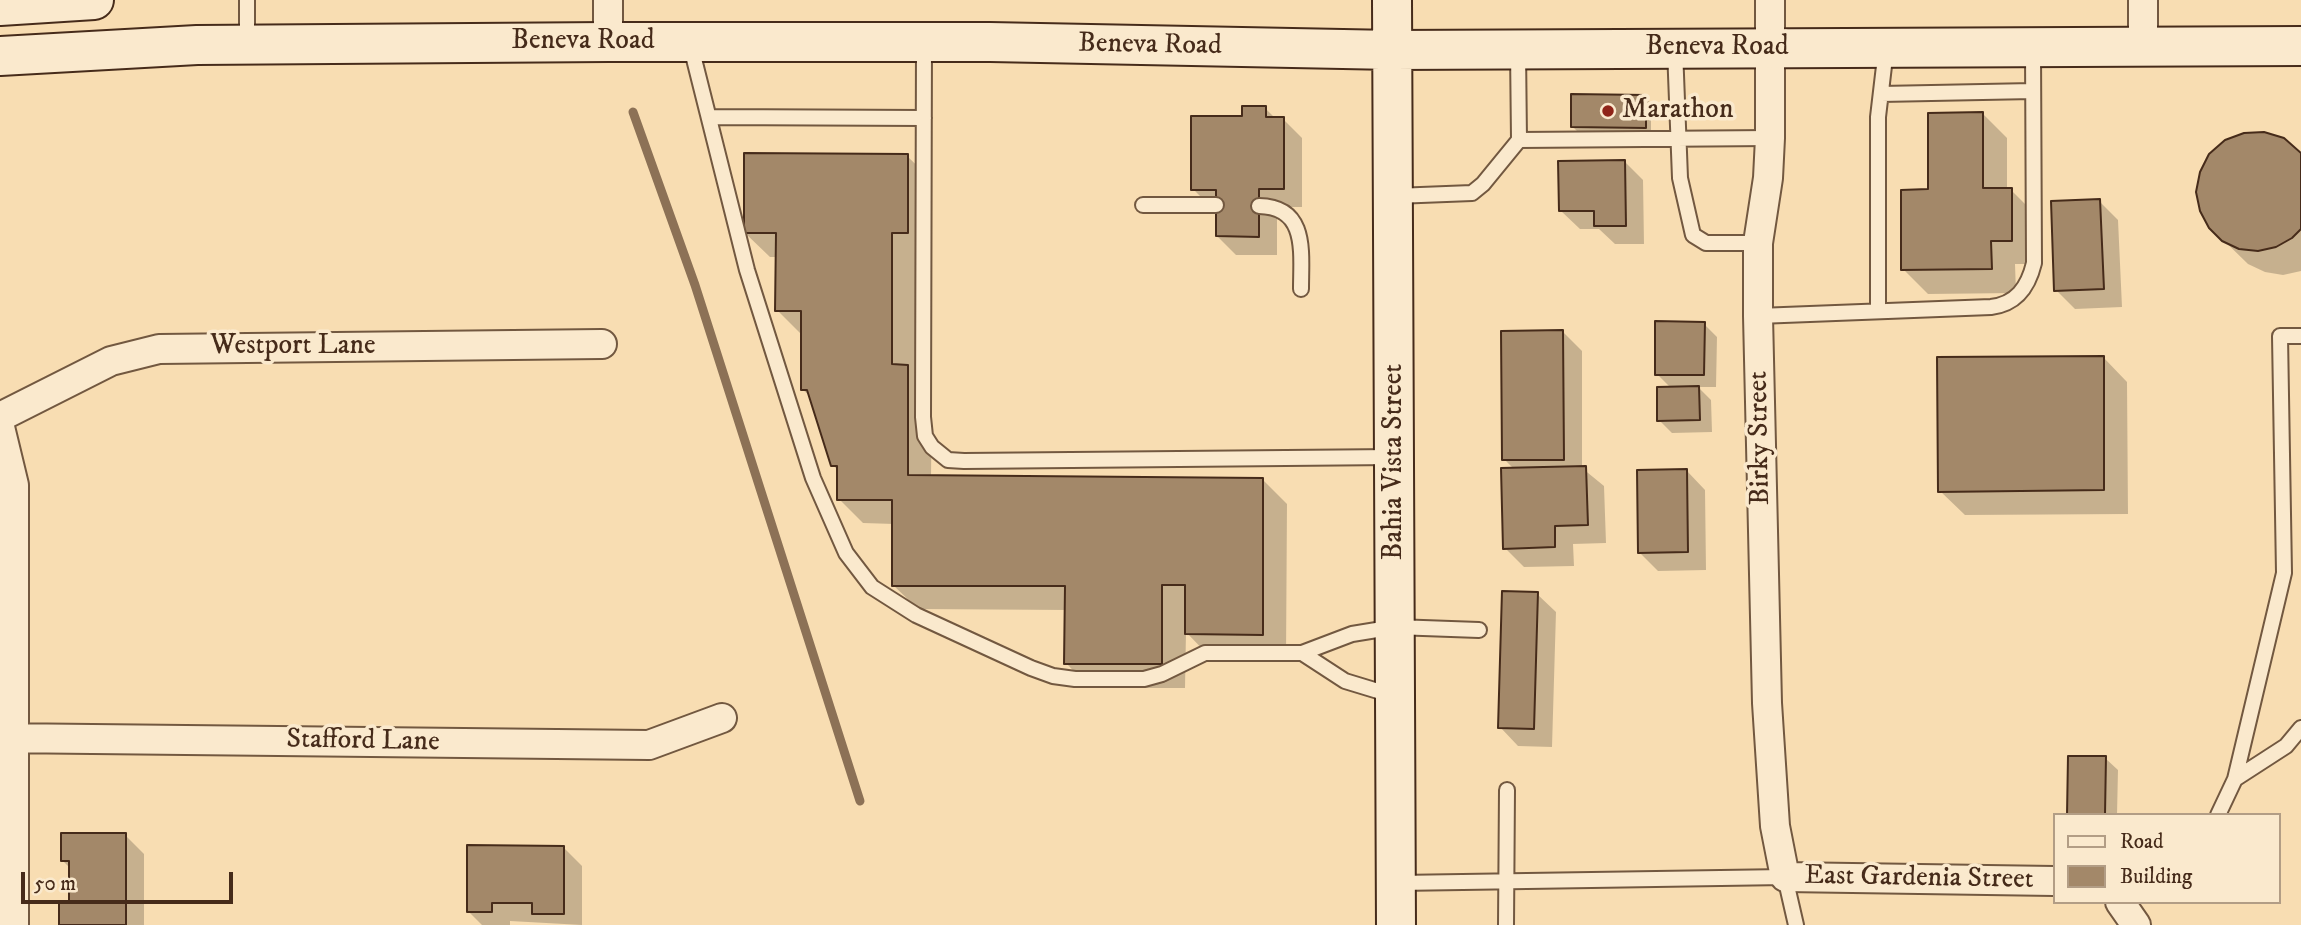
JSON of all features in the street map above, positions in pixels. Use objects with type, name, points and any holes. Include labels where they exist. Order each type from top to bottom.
[{"type":"main road","points":[[0,6],[94,0]]},
{"type":"main road","name":"Bahia Vista Street","points":[[1392,0],[1396,925]]},
{"type":"main road","name":"Beneva Road","points":[[0,57],[247,44],[608,42],[924,42],[1393,51],[2301,46]]},
{"type":"street","points":[[608,0],[608,42]]},
{"type":"street","name":"Birky Street","points":[[1770,0],[1770,138],[1768,178],[1758,243],[1758,316],[1767,703],[1775,825],[1785,877]]},
{"type":"street","points":[[2143,0],[2143,47]]},
{"type":"street","name":"Westport Lane","points":[[0,417],[111,361],[159,349],[601,344]]},
{"type":"street","points":[[0,428],[14,485],[8,738],[14,925]]},
{"type":"street","name":"Stafford Lane","points":[[8,738],[649,745],[722,718]]},
{"type":"street","name":"East Gardenia Street","points":[[1785,877],[2052,881]]},
{"type":"street","points":[[2121,904],[2136,925]]},
{"type":"lane","points":[[247,0],[247,44]]},
{"type":"lane","points":[[689,42],[747,270],[813,478],[846,553],[872,587],[916,615],[1053,676],[1144,679],[1162,674],[1205,653],[1302,653],[1352,634],[1395,627],[1479,630]]},
{"type":"lane","points":[[924,42],[923,417],[925,436],[940,455],[948,460],[964,461],[1395,457]]},
{"type":"lane","points":[[1758,316],[1990,307],[2010,303],[2030,279],[2034,263],[2033,46]]},
{"type":"lane","points":[[1878,310],[1881,94],[1886,47]]},
{"type":"lane","points":[[1675,48],[1676,139],[1680,178],[1693,235],[1706,243],[1758,243]]},
{"type":"lane","points":[[1393,196],[1472,193],[1483,184],[1519,140],[1518,49]]},
{"type":"lane","points":[[1881,94],[2033,91]]},
{"type":"lane","points":[[710,117],[924,118]]},
{"type":"lane","points":[[1519,140],[1770,138]]},
{"type":"lane","points":[[1143,205],[1216,205]]},
{"type":"lane","points":[[1259,206],[1282,209],[1294,221],[1300,238],[1301,289]]},
{"type":"lane","points":[[2219,813],[2235,779],[2284,573],[2280,336],[2301,336]]},
{"type":"lane","points":[[1302,653],[1345,681],[1395,696]]},
{"type":"lane","points":[[2235,779],[2286,746],[2301,728]]},
{"type":"lane","points":[[1506,925],[1507,790]]},
{"type":"lane","points":[[1396,883],[1785,877],[1796,925]]},
{"type":"building","name":"Marathon","points":[[1571,94],[1646,95],[1646,128],[1571,127]]},
{"type":"building","points":[[1242,106],[1266,106],[1266,117],[1284,117],[1284,189],[1259,189],[1259,237],[1216,236],[1216,190],[1191,190],[1191,116],[1242,116]]},
{"type":"building","points":[[1983,112],[1983,188],[2012,188],[2012,241],[1991,241],[1992,269],[1901,270],[1901,190],[1928,189],[1928,113]]},
{"type":"building","points":[[2264,132],[2284,138],[2301,153],[2301,229],[2276,247],[2258,251],[2239,249],[2222,241],[2209,228],[2200,211],[2196,192],[2200,172],[2209,154],[2225,140],[2244,133]]},
{"type":"building","points":[[744,153],[908,154],[908,233],[892,233],[892,364],[908,365],[908,475],[1263,478],[1263,635],[1185,634],[1185,585],[1162,585],[1162,664],[1064,664],[1065,586],[892,586],[892,500],[837,500],[837,466],[831,466],[807,390],[801,390],[801,311],[775,311],[776,233],[744,233]]},
{"type":"building","points":[[1625,160],[1626,226],[1594,226],[1594,211],[1559,211],[1558,161]]},
{"type":"building","points":[[2100,199],[2104,289],[2054,291],[2051,201]]},
{"type":"building","points":[[1655,321],[1705,322],[1704,375],[1655,375]]},
{"type":"building","points":[[1563,330],[1564,460],[1502,460],[1501,331]]},
{"type":"building","points":[[2104,356],[2104,490],[1938,492],[1937,357]]},
{"type":"building","points":[[1699,386],[1700,420],[1657,421],[1657,387]]},
{"type":"building","points":[[1586,466],[1588,525],[1555,526],[1555,547],[1503,549],[1501,468]]},
{"type":"building","points":[[1687,469],[1688,552],[1638,553],[1637,470]]},
{"type":"building","points":[[1502,591],[1538,592],[1534,729],[1498,728]]},
{"type":"building","points":[[2068,756],[2106,756],[2105,813],[2067,813]]},
{"type":"building","points":[[61,833],[126,833],[126,925],[59,925],[59,901],[69,901],[69,861],[61,861]]},
{"type":"building","points":[[467,845],[564,846],[564,914],[532,914],[532,903],[492,903],[492,912],[467,912]]},
{"type":"waterway","points":[[633,112],[695,285],[860,801]]},
{"type":"place","name":"Marathon","points":[[1608,111]]}]
